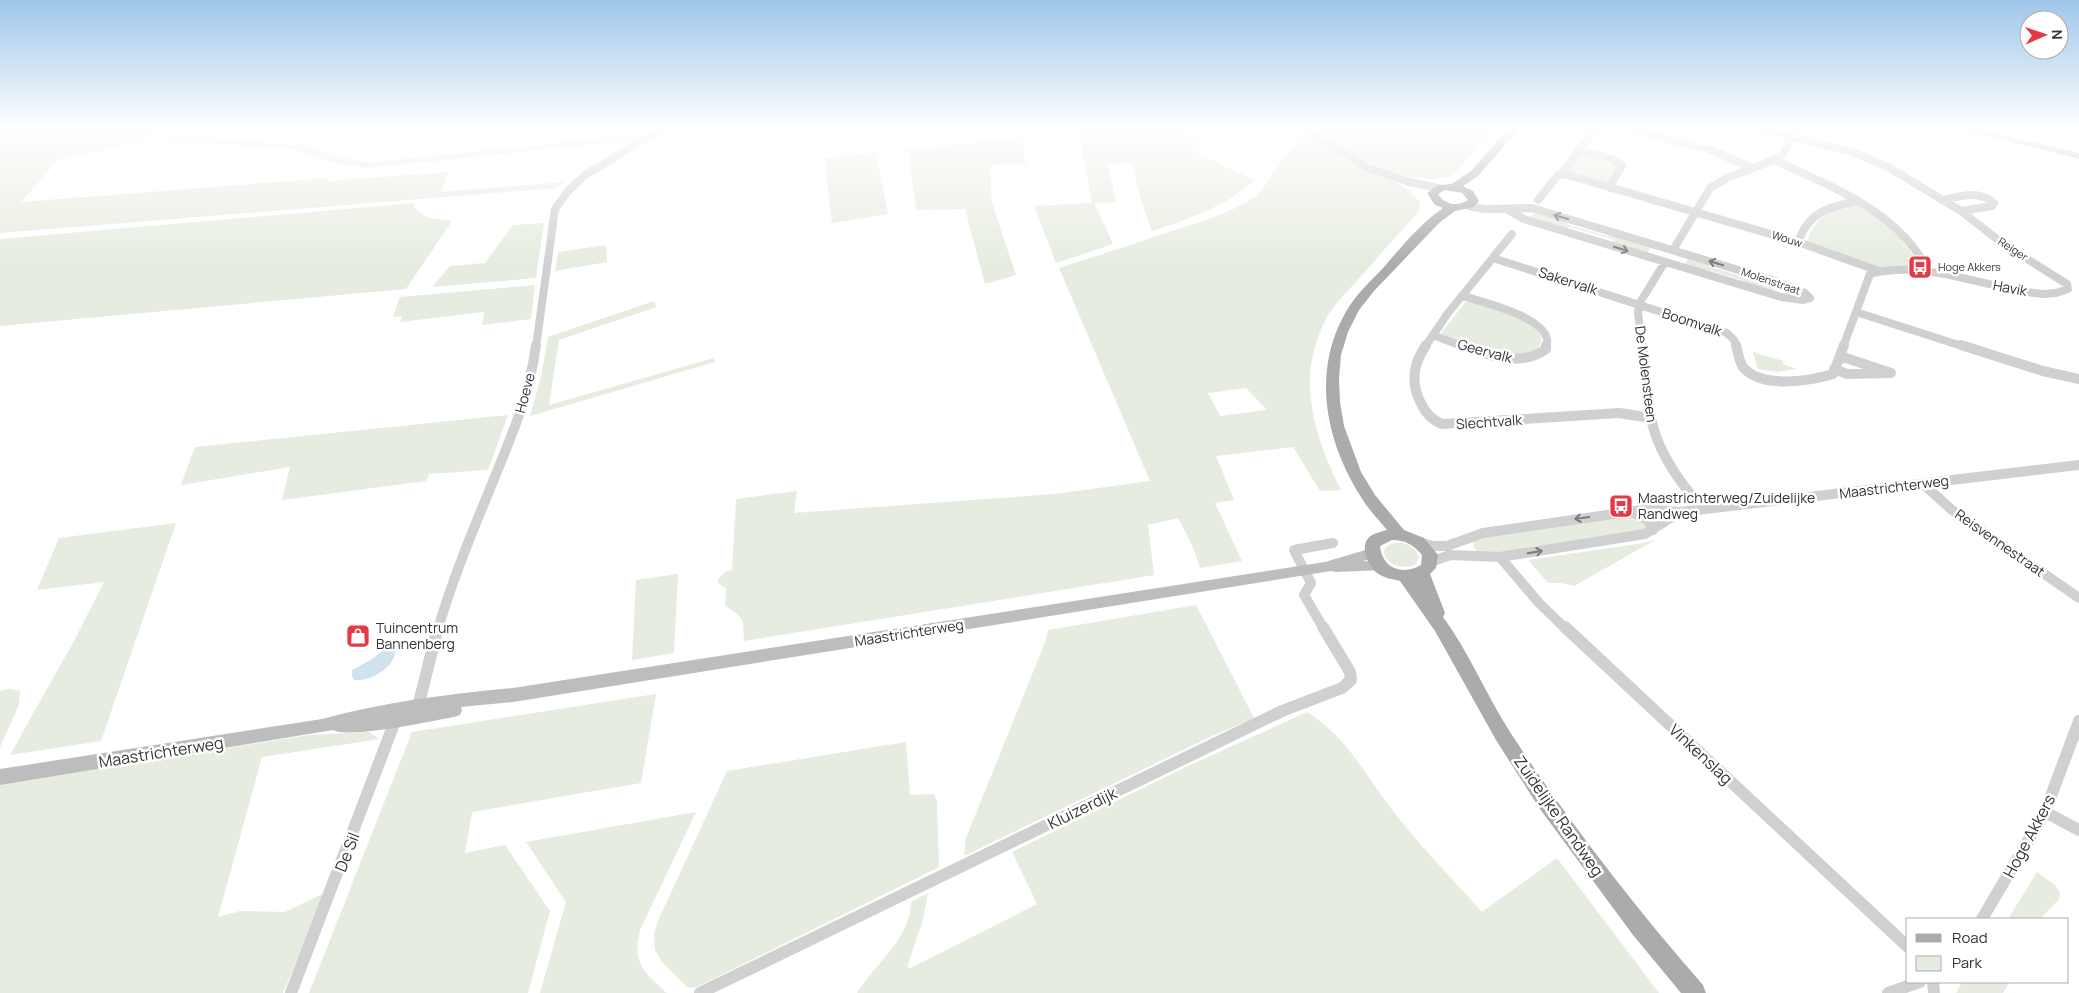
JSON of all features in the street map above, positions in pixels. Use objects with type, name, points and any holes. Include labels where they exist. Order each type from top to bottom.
[{"type":"main road","points":[[1454,207],[1440,203],[1433,197],[1435,191],[1454,187],[1473,174]]},
{"type":"main road","points":[[1470,199],[1474,174]]},
{"type":"main road","points":[[1454,187],[1470,199]]},
{"type":"main road","points":[[1382,536],[1367,494],[1350,461],[1337,426],[1333,408],[1331,379],[1334,356],[1342,330],[1354,310],[1431,222],[1470,199]]},
{"type":"main road","points":[[1431,222],[1440,203]]},
{"type":"main road","points":[[1367,494],[1399,534]]},
{"type":"main road","points":[[1399,534],[1422,544],[1430,555],[1427,567],[1405,576],[1396,575],[1376,559],[1372,546],[1376,540],[1382,536],[1399,534]]},
{"type":"main road","name":"Maastrichterweg","points":[[0,777],[322,726],[352,726],[397,715],[418,707],[464,709],[513,695],[1376,559]]},
{"type":"main road","name":"Zuidelijke Randweg","points":[[1427,567],[1441,626]]},
{"type":"main road","name":"Zuidelijke Randweg","points":[[1405,576],[1441,626],[1502,735],[1547,803],[1640,928],[1696,993]]},
{"type":"street","name":"Hoeve","points":[[418,707],[438,627],[455,577],[518,420],[527,391],[534,361],[555,209],[572,186],[586,174]]},
{"type":"street","points":[[1387,174],[1435,191]]},
{"type":"street","points":[[1538,200],[1558,175],[1562,174]]},
{"type":"street","name":"Wouw","points":[[1565,174],[1798,242],[1879,271]]},
{"type":"street","points":[[1609,188],[1618,174]]},
{"type":"street","points":[[1639,304],[1664,262],[1672,259],[1675,255],[1673,250],[1710,188],[1738,174]]},
{"type":"street","points":[[1803,174],[1857,201],[1893,224],[1915,246],[1929,272]]},
{"type":"street","name":"Reiger","points":[[1900,174],[1960,211],[2002,243],[2067,284]]},
{"type":"street","points":[[1942,200],[1977,195],[1990,199],[1994,203],[1992,206],[1960,211]]},
{"type":"street","name":"Molenstraat","points":[[1470,199],[1664,262],[1781,297],[1803,300],[1810,298],[1786,284],[1673,250],[1526,208],[1501,209]]},
{"type":"street","points":[[1798,242],[1801,229],[1811,217],[1841,204],[1857,201]]},
{"type":"street","points":[[1521,216],[1526,208]]},
{"type":"street","name":"Slechtvalk","points":[[1512,234],[1494,256],[1496,259],[1492,259],[1420,353],[1415,370],[1415,380],[1417,392],[1426,412],[1441,424],[1618,413],[1651,418]]},
{"type":"street","name":"Sakervalk","points":[[1496,259],[1639,304]]},
{"type":"street","name":"Havik","points":[[1879,271],[1909,269],[2047,293],[2066,290],[2067,284]]},
{"type":"street","points":[[1840,356],[1891,373],[1847,374],[1834,369],[1870,274],[1879,271]]},
{"type":"street","name":"Geervalk","points":[[1433,335],[1492,356],[1509,360],[1533,358],[1546,349],[1548,345],[1547,336],[1531,320],[1463,296]]},
{"type":"street","name":"Boomvalk","points":[[1639,304],[1732,336],[1742,366],[1751,374],[1765,379],[1778,382],[1828,376],[1833,374],[1834,369]]},
{"type":"street","name":"De Molensteen","points":[[1639,304],[1638,312],[1654,435],[1663,454],[1702,509]]},
{"type":"street","points":[[1856,312],[2043,371],[2079,379]]},
{"type":"street","name":"Maastrichterweg","points":[[1422,544],[1448,546],[1484,532],[1630,511],[1663,509],[1680,512],[2079,465]]},
{"type":"street","name":"Reisvennestraat","points":[[1923,484],[1952,510],[2079,598]]},
{"type":"street","points":[[1630,511],[1648,520],[1653,530]]},
{"type":"street","name":"Maastrichterweg","points":[[1427,567],[1451,553],[1500,558],[1645,534],[1680,512]]},
{"type":"street","points":[[1468,539],[1471,549],[1477,555]]},
{"type":"street","points":[[1305,570],[1294,550],[1334,543]]},
{"type":"street","name":"Vinkenslag","points":[[1500,558],[1539,603],[1906,944]]},
{"type":"street","name":"Kluizerdijk","points":[[700,993],[1282,711],[1342,688],[1351,680],[1350,672],[1304,595],[1311,583],[1305,570]]},
{"type":"street","name":"De Sil","points":[[291,993],[397,715]]},
{"type":"street","name":"Hoge Akkers","points":[[1983,918],[2046,812],[2079,721]]},
{"type":"street","points":[[2046,812],[2079,830]]},
{"type":"street","points":[[1888,993],[1917,983]]},
{"type":"green space","points":[[0,174],[45,174],[21,202],[328,178],[327,181],[417,174],[447,174],[441,192],[565,182],[556,188],[0,233]]},
{"type":"green space","points":[[826,174],[880,174],[888,214],[832,223]]},
{"type":"green space","points":[[911,174],[990,174],[992,203],[1016,275],[985,284],[965,209],[916,210]]},
{"type":"green space","points":[[1086,174],[1110,174],[1116,202],[1094,203],[1113,244],[1056,263],[1034,206],[1092,203]]},
{"type":"green space","points":[[1135,174],[1242,174],[1254,180],[1219,205],[1193,217],[1152,231]]},
{"type":"green space","points":[[1273,174],[1378,174],[1406,189],[1420,203],[1419,211],[1333,307],[1317,339],[1310,383],[1312,405],[1322,448],[1341,490],[1320,491],[1293,447],[1216,456],[1234,500],[1215,503],[1242,561],[1200,568],[1196,555],[1178,518],[1148,525],[1154,575],[744,641],[742,620],[725,606],[726,588],[719,584],[718,580],[725,572],[732,570],[736,499],[797,491],[794,513],[1054,494],[1150,481],[1059,268],[1224,213],[1253,198]],"holes":[[[1246,388],[1267,410],[1220,416],[1208,393]]]},
{"type":"green space","points":[[1399,174],[1453,174],[1451,177],[1431,179]]},
{"type":"green space","points":[[1577,174],[1612,174],[1606,183]]},
{"type":"green space","points":[[414,203],[415,209],[428,218],[452,221],[406,289],[0,326],[0,239]]},
{"type":"green space","points":[[1862,205],[1901,240],[1920,267],[1875,268],[1807,241],[1816,224],[1828,213]]},
{"type":"green space","points":[[1536,211],[1573,222],[1566,224],[1652,246],[1646,254],[1608,242],[1615,240],[1570,227],[1561,228],[1529,219]]},
{"type":"green space","points":[[544,223],[536,278],[432,287],[450,266],[485,263],[513,225]]},
{"type":"green space","points":[[606,245],[607,262],[555,271],[558,252]]},
{"type":"green space","points":[[1689,257],[1712,264],[1707,266],[1744,277],[1751,276],[1776,285],[1778,289],[1767,291],[1740,283],[1745,281],[1708,270],[1701,271],[1684,266]]},
{"type":"green space","points":[[535,285],[531,319],[482,325],[484,312],[400,322],[402,316],[393,317],[400,297]]},
{"type":"green space","points":[[1467,300],[1501,310],[1528,323],[1537,331],[1541,339],[1538,347],[1533,351],[1523,354],[1504,354],[1478,348],[1443,335],[1442,332]]},
{"type":"green space","points":[[654,301],[656,307],[559,340],[549,405],[714,358],[715,362],[530,416],[541,377],[548,337]]},
{"type":"green space","points":[[1753,352],[1783,361],[1783,364],[1797,369],[1777,372],[1758,369]]},
{"type":"green space","points":[[508,415],[488,470],[429,474],[426,481],[282,500],[290,467],[181,485],[195,447]]},
{"type":"green space","points":[[1628,515],[1644,520],[1647,530],[1494,556],[1477,551],[1473,542],[1476,539]]},
{"type":"green space","points":[[176,523],[101,741],[10,755],[75,639],[104,582],[37,590],[59,538]]},
{"type":"green space","points":[[1657,539],[1574,586],[1548,583],[1528,560],[1644,543]]},
{"type":"green space","points":[[1394,543],[1402,543],[1412,547],[1419,557],[1416,564],[1409,567],[1388,561],[1384,551]]},
{"type":"green space","points":[[678,574],[674,653],[632,660],[636,580]]},
{"type":"green space","points":[[1196,605],[1254,718],[1210,737],[964,856],[966,838],[1046,640],[1048,630]]},
{"type":"green space","points":[[9,689],[20,691],[19,705],[0,747],[0,691]]},
{"type":"green space","points":[[656,694],[641,783],[472,812],[465,853],[505,845],[550,911],[528,993],[309,993],[412,732]]},
{"type":"green space","points":[[1307,712],[1332,732],[1352,753],[1409,831],[1482,912],[1557,858],[1659,993],[857,993],[899,939],[909,915],[911,902],[928,893],[922,923],[907,967],[911,968],[1037,904],[1012,852],[1188,766]]},
{"type":"green space","points":[[369,732],[380,739],[262,757],[218,917],[240,911],[285,912],[326,892],[283,993],[0,993],[0,784],[309,735]]},
{"type":"green space","points":[[906,742],[910,795],[934,794],[937,801],[939,867],[695,988],[687,987],[662,962],[655,950],[654,935],[657,923],[727,771]]},
{"type":"green space","points":[[696,812],[640,930],[638,942],[639,959],[642,966],[646,973],[667,993],[540,993],[566,902],[526,842]]},
{"type":"green space","points":[[2037,872],[2056,886],[2060,892],[2059,899],[2041,918],[2009,918]]},
{"type":"green space","points":[[1961,983],[2009,983],[2003,993],[1956,993]]},
{"type":"water","points":[[395,644],[393,659],[383,671],[369,678],[354,680],[352,670],[374,658],[388,645]]},
{"type":"place","name":"Hoge Akkers","points":[[1920,267]]},
{"type":"place","name":"Maastrichterweg/Zuidelijke Randweg","points":[[1621,506]]},
{"type":"place","name":"Tuincentrum Bannenberg","points":[[358,636]]}]
